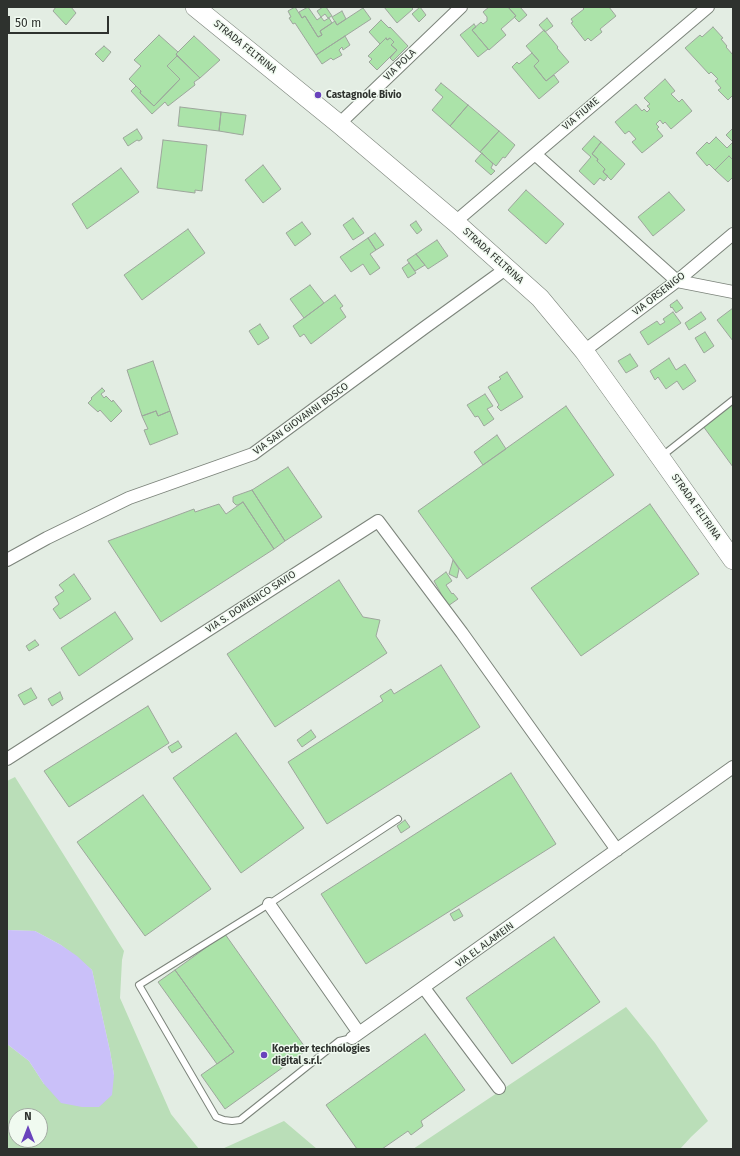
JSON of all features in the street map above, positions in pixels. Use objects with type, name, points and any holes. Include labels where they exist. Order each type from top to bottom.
[{"type":"main road","name":"STRADA FELTRINA","points":[[195,7],[339,124],[540,298],[584,351],[733,560]]},
{"type":"street","name":"VIA POLA","points":[[339,124],[461,7]]},
{"type":"street","name":"VIA FIUME","points":[[454,222],[708,7]]},
{"type":"street","points":[[535,154],[677,281],[733,292]]},
{"type":"street","name":"VIA ORSENIGO","points":[[584,351],[677,281],[733,234]]},
{"type":"street","name":"VIA SAN GIOVANNI BOSCO","points":[[7,560],[47,538],[129,498],[253,454],[507,268]]},
{"type":"street","name":"VIA S. DOMENICO SAVIO","points":[[7,759],[378,521],[462,633],[617,850]]},
{"type":"street","name":"VIA EL ALAMEIN","points":[[356,1035],[733,767]]},
{"type":"street","points":[[269,904],[356,1035]]},
{"type":"street","points":[[424,988],[499,1088]]},
{"type":"lane","points":[[660,457],[733,400]]},
{"type":"lane","points":[[356,1035],[339,1041],[240,1120],[232,1121],[216,1117],[140,985],[269,904],[398,819]]},
{"type":"green space","points":[[15,777],[124,951],[122,960],[120,998],[171,1114],[199,1149],[7,1149],[7,1044],[29,1061],[44,1084],[114,1075],[92,970],[61,945],[35,931],[7,930],[7,781]]},
{"type":"green space","points":[[626,1007],[655,1043],[708,1121],[680,1149],[413,1149]]},
{"type":"green space","points":[[284,1121],[317,1149],[222,1149]]},
{"type":"shaded area","points":[[7,930],[35,931],[61,945],[77,956],[92,970],[114,1075],[112,1095],[99,1107],[82,1107],[61,1103],[44,1084],[29,1061],[7,1044]]},
{"type":"building","points":[[56,7],[71,7],[76,13],[66,25],[53,11]]},
{"type":"building","points":[[295,7],[302,18],[305,16],[318,37],[322,35],[320,31],[335,21],[337,25],[363,8],[371,19],[316,55],[295,23],[293,24],[289,18],[291,17],[288,11]]},
{"type":"building","points":[[308,7],[317,20],[321,17],[324,21],[329,18],[332,23],[320,31],[322,35],[318,37],[305,16],[302,18],[299,12]]},
{"type":"building","points":[[323,7],[326,7],[332,16],[328,18],[325,14],[321,17],[317,11]]},
{"type":"building","points":[[384,7],[411,7],[413,9],[397,23]]},
{"type":"building","points":[[420,7],[426,15],[419,22],[412,14]]},
{"type":"building","points":[[489,7],[508,7],[516,16],[501,29],[506,35],[489,50],[472,30],[481,22],[483,24],[487,21],[487,17],[483,12]]},
{"type":"building","points":[[508,7],[520,7],[527,15],[519,22]]},
{"type":"building","points":[[582,7],[609,7],[616,16],[600,29],[602,32],[591,41],[588,38],[585,41],[571,23],[573,22],[571,19],[584,9]]},
{"type":"building","points":[[342,11],[346,19],[337,25],[332,17]]},
{"type":"building","points":[[547,18],[553,26],[545,32],[539,25]]},
{"type":"building","points":[[381,20],[389,28],[390,27],[408,46],[393,61],[390,58],[397,50],[391,45],[394,42],[390,38],[387,40],[386,38],[380,44],[369,32]]},
{"type":"building","points":[[474,24],[476,27],[472,30],[488,49],[478,57],[460,35]]},
{"type":"building","points":[[713,27],[723,38],[721,39],[733,55],[733,95],[728,100],[718,90],[721,88],[715,81],[718,79],[711,72],[709,74],[685,48],[700,35],[702,37]]},
{"type":"building","points":[[544,30],[569,62],[546,81],[534,66],[539,61],[526,46]]},
{"type":"building","points":[[159,35],[178,52],[176,54],[177,56],[167,66],[180,79],[154,106],[140,93],[141,91],[129,79],[141,66],[134,60]]},
{"type":"building","points":[[194,36],[220,60],[200,78],[176,54]]},
{"type":"building","points":[[345,36],[350,45],[343,50],[342,47],[339,50],[342,55],[333,60],[331,58],[322,64],[316,55]]},
{"type":"building","points":[[386,38],[387,40],[390,38],[394,42],[391,45],[397,50],[377,70],[369,62],[372,59],[368,56]]},
{"type":"building","points":[[104,46],[111,52],[103,62],[95,54]]},
{"type":"building","points":[[532,53],[539,61],[534,66],[546,81],[554,75],[559,82],[539,99],[512,67],[517,62],[519,64]]},
{"type":"building","points":[[177,56],[200,78],[194,82],[195,85],[168,106],[165,102],[152,114],[131,91],[136,86],[141,91],[140,93],[154,106],[180,79],[167,66]]},
{"type":"building","points":[[665,79],[675,91],[671,94],[679,102],[682,99],[692,111],[671,129],[665,122],[663,124],[660,120],[656,124],[659,127],[657,129],[663,136],[642,153],[632,142],[636,139],[629,131],[625,134],[615,122],[636,104],[642,111],[644,109],[647,112],[650,109],[647,106],[650,104],[644,98]]},
{"type":"building","points":[[441,83],[468,105],[450,126],[432,110],[443,97],[435,90]]},
{"type":"building","points":[[468,105],[499,131],[480,152],[450,126]]},
{"type":"building","points":[[180,107],[221,112],[219,131],[178,126]]},
{"type":"building","points":[[221,112],[246,115],[243,135],[219,131]]},
{"type":"building","points":[[733,128],[733,142],[726,135]]},
{"type":"building","points":[[137,129],[142,139],[139,141],[137,140],[128,146],[123,138]]},
{"type":"building","points":[[499,131],[515,145],[505,158],[503,157],[496,166],[480,152]]},
{"type":"building","points":[[594,136],[601,142],[592,154],[598,159],[597,161],[605,169],[603,172],[608,176],[604,181],[600,178],[594,185],[579,171],[591,157],[582,149]]},
{"type":"building","points":[[716,137],[727,148],[733,142],[733,160],[729,156],[715,170],[709,164],[707,166],[696,153],[707,142],[709,144]]},
{"type":"building","points":[[163,140],[207,145],[202,191],[195,190],[195,193],[157,188]]},
{"type":"building","points":[[601,142],[625,164],[611,180],[603,172],[605,169],[597,161],[598,159],[592,154]]},
{"type":"building","points":[[482,153],[493,164],[491,168],[495,171],[491,175],[475,161]]},
{"type":"building","points":[[729,156],[733,160],[733,177],[728,182],[715,170]]},
{"type":"building","points":[[263,165],[281,189],[263,203],[245,180]]},
{"type":"building","points":[[121,168],[139,192],[87,229],[72,204]]},
{"type":"building","points":[[526,190],[564,224],[546,244],[508,210]]},
{"type":"building","points":[[669,192],[685,210],[653,236],[638,217]]},
{"type":"building","points":[[353,218],[364,233],[353,240],[343,225]]},
{"type":"building","points":[[416,221],[422,230],[417,234],[410,225]]},
{"type":"building","points":[[302,222],[311,234],[295,246],[286,233]]},
{"type":"building","points":[[188,229],[205,253],[142,300],[124,275]]},
{"type":"building","points":[[375,233],[384,245],[376,250],[368,238]]},
{"type":"building","points":[[368,238],[376,250],[370,254],[380,268],[370,275],[363,264],[351,272],[340,257]]},
{"type":"building","points":[[437,240],[448,256],[428,269],[416,254]]},
{"type":"building","points":[[416,254],[425,265],[415,271],[407,260]]},
{"type":"building","points":[[409,263],[416,273],[408,278],[402,268]]},
{"type":"building","points":[[310,285],[324,303],[304,318],[290,299]]},
{"type":"building","points":[[335,295],[343,306],[340,308],[346,317],[311,344],[304,334],[300,337],[293,326]]},
{"type":"building","points":[[677,300],[683,308],[676,313],[670,305]]},
{"type":"building","points":[[733,308],[733,341],[717,320]]},
{"type":"building","points":[[673,312],[681,323],[648,345],[640,332],[657,321],[660,325],[665,322],[663,319]]},
{"type":"building","points":[[701,312],[706,319],[689,330],[685,323]]},
{"type":"building","points":[[260,324],[269,338],[258,345],[249,331]]},
{"type":"building","points":[[705,332],[714,346],[704,353],[695,338]]},
{"type":"building","points":[[630,354],[638,366],[626,373],[618,361]]},
{"type":"building","points":[[669,358],[676,370],[685,364],[696,381],[683,390],[677,381],[666,389],[658,377],[655,380],[650,371]]},
{"type":"building","points":[[153,361],[170,411],[158,416],[156,411],[142,416],[127,370]]},
{"type":"building","points":[[507,372],[523,397],[501,411],[497,407],[499,405],[488,387],[501,379],[499,377]]},
{"type":"building","points":[[102,388],[105,391],[101,394],[104,398],[106,396],[112,402],[113,400],[122,411],[111,422],[100,410],[98,412],[88,403],[92,399],[91,398]]},
{"type":"building","points":[[485,394],[493,406],[487,409],[494,419],[484,426],[478,416],[475,417],[467,405]]},
{"type":"building","points":[[733,403],[733,467],[703,426]]},
{"type":"building","points":[[566,406],[614,475],[467,579],[418,511]]},
{"type":"building","points":[[156,411],[158,416],[170,411],[178,434],[150,445],[144,430],[148,429],[142,416]]},
{"type":"building","points":[[497,435],[506,449],[483,465],[474,452]]},
{"type":"building","points":[[288,467],[322,517],[285,541],[252,490]]},
{"type":"building","points":[[252,490],[285,541],[274,549],[243,502],[236,505],[233,502],[233,497]]},
{"type":"building","points":[[243,502],[274,549],[161,622],[108,541],[194,509],[195,512],[219,504],[226,514]]},
{"type":"building","points":[[650,504],[699,574],[581,656],[531,588]]},
{"type":"building","points":[[453,560],[459,569],[457,578],[449,574]]},
{"type":"building","points":[[446,572],[452,581],[446,585],[452,594],[453,593],[458,599],[448,606],[434,581]]},
{"type":"building","points":[[74,574],[91,599],[60,619],[53,609],[59,604],[55,597],[64,591],[59,585]]},
{"type":"building","points":[[339,580],[363,617],[380,620],[376,636],[387,653],[275,727],[227,654]]},
{"type":"building","points":[[115,612],[133,639],[79,676],[61,648]]},
{"type":"building","points":[[35,640],[39,645],[29,651],[26,646]]},
{"type":"building","points":[[441,665],[480,727],[327,824],[288,762],[383,701],[380,696],[391,689],[394,694]]},
{"type":"building","points":[[31,688],[37,698],[24,705],[18,695]]},
{"type":"building","points":[[60,692],[63,699],[52,706],[48,699]]},
{"type":"building","points":[[148,706],[169,743],[69,807],[44,771]]},
{"type":"building","points":[[311,730],[316,737],[302,747],[297,740]]},
{"type":"building","points":[[236,733],[304,828],[241,873],[173,778]]},
{"type":"building","points":[[178,741],[182,747],[172,753],[168,747]]},
{"type":"building","points":[[511,773],[556,844],[366,964],[321,894]]},
{"type":"building","points":[[143,795],[211,889],[145,936],[77,842]]},
{"type":"building","points":[[405,820],[410,827],[401,833],[397,826]]},
{"type":"building","points":[[459,909],[463,916],[454,921],[450,914]]},
{"type":"building","points":[[225,934],[307,1050],[225,1109],[201,1075],[234,1052],[175,970]]},
{"type":"building","points":[[554,937],[600,1002],[512,1064],[466,998]]},
{"type":"building","points":[[175,970],[234,1052],[217,1064],[158,982]]},
{"type":"building","points":[[425,1034],[465,1090],[421,1121],[423,1126],[411,1135],[408,1131],[382,1149],[357,1149],[326,1105]]},
{"type":"place","name":"Castagnole Bivio","points":[[318,95]]},
{"type":"place","name":"Koerber technologies digital s.r.l.","points":[[264,1055]]}]
